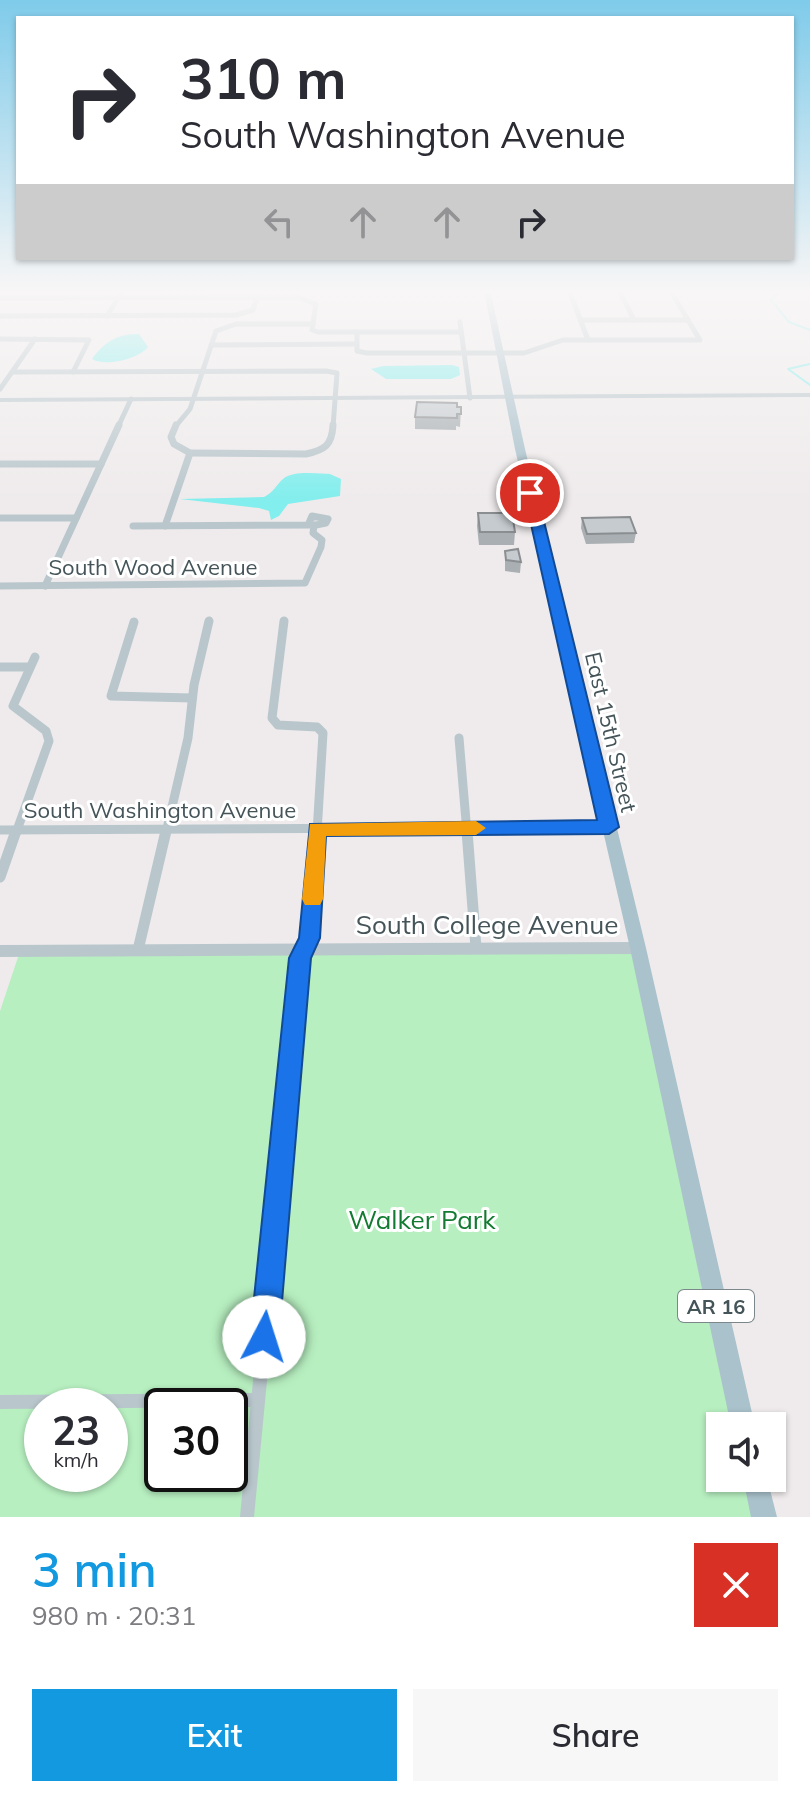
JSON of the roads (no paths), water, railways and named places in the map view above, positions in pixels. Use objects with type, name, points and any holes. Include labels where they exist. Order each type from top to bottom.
[{"type":"main road","name":"East 15th Street","points":[[502,361],[638,948],[740,1412]]},
{"type":"main road","points":[[758,1492],[764,1517]]},
{"type":"street","points":[[0,389],[20,361]]},
{"type":"street","points":[[73,372],[79,361]]},
{"type":"street","points":[[12,372],[202,371],[331,371],[338,375],[330,443],[323,450],[306,454],[190,453],[174,444],[171,437],[193,400],[202,371],[206,361]]},
{"type":"street","points":[[465,361],[470,398]]},
{"type":"street","points":[[0,400],[808,395]]},
{"type":"street","points":[[45,586],[131,399]]},
{"type":"street","points":[[133,526],[165,526],[190,453]]},
{"type":"street","points":[[0,464],[101,464]]},
{"type":"street","points":[[0,518],[76,518]]},
{"type":"street","name":"South Wood Avenue","points":[[0,586],[305,583],[308,569],[321,555],[322,540],[313,533],[311,524],[165,526]]},
{"type":"street","points":[[138,950],[188,738],[192,698],[209,621]]},
{"type":"street","points":[[247,1517],[300,958],[310,938],[323,733],[317,727],[278,725],[272,718],[284,621]]},
{"type":"street","points":[[134,622],[111,696],[192,698]]},
{"type":"street","points":[[0,667],[32,662],[13,706]]},
{"type":"street","points":[[0,706],[13,706],[49,736],[0,877]]},
{"type":"street","points":[[459,738],[476,948]]},
{"type":"street","name":"South Washington Avenue","points":[[0,830],[609,827]]},
{"type":"street","name":"South College Avenue","points":[[0,951],[638,948]]},
{"type":"street","points":[[0,1402],[258,1400]]},
{"type":"water","points":[[383,366],[459,367],[460,375],[451,379],[386,379],[371,369]]},
{"type":"water","points":[[299,473],[330,474],[341,479],[340,496],[288,504],[279,516],[271,520],[269,511],[259,508],[180,499],[264,497],[287,476]]},
{"type":"waterway","points":[[810,364],[788,369],[810,385]]},
{"type":"park label","name":"Walker Park","points":[[422,1219]]}]
